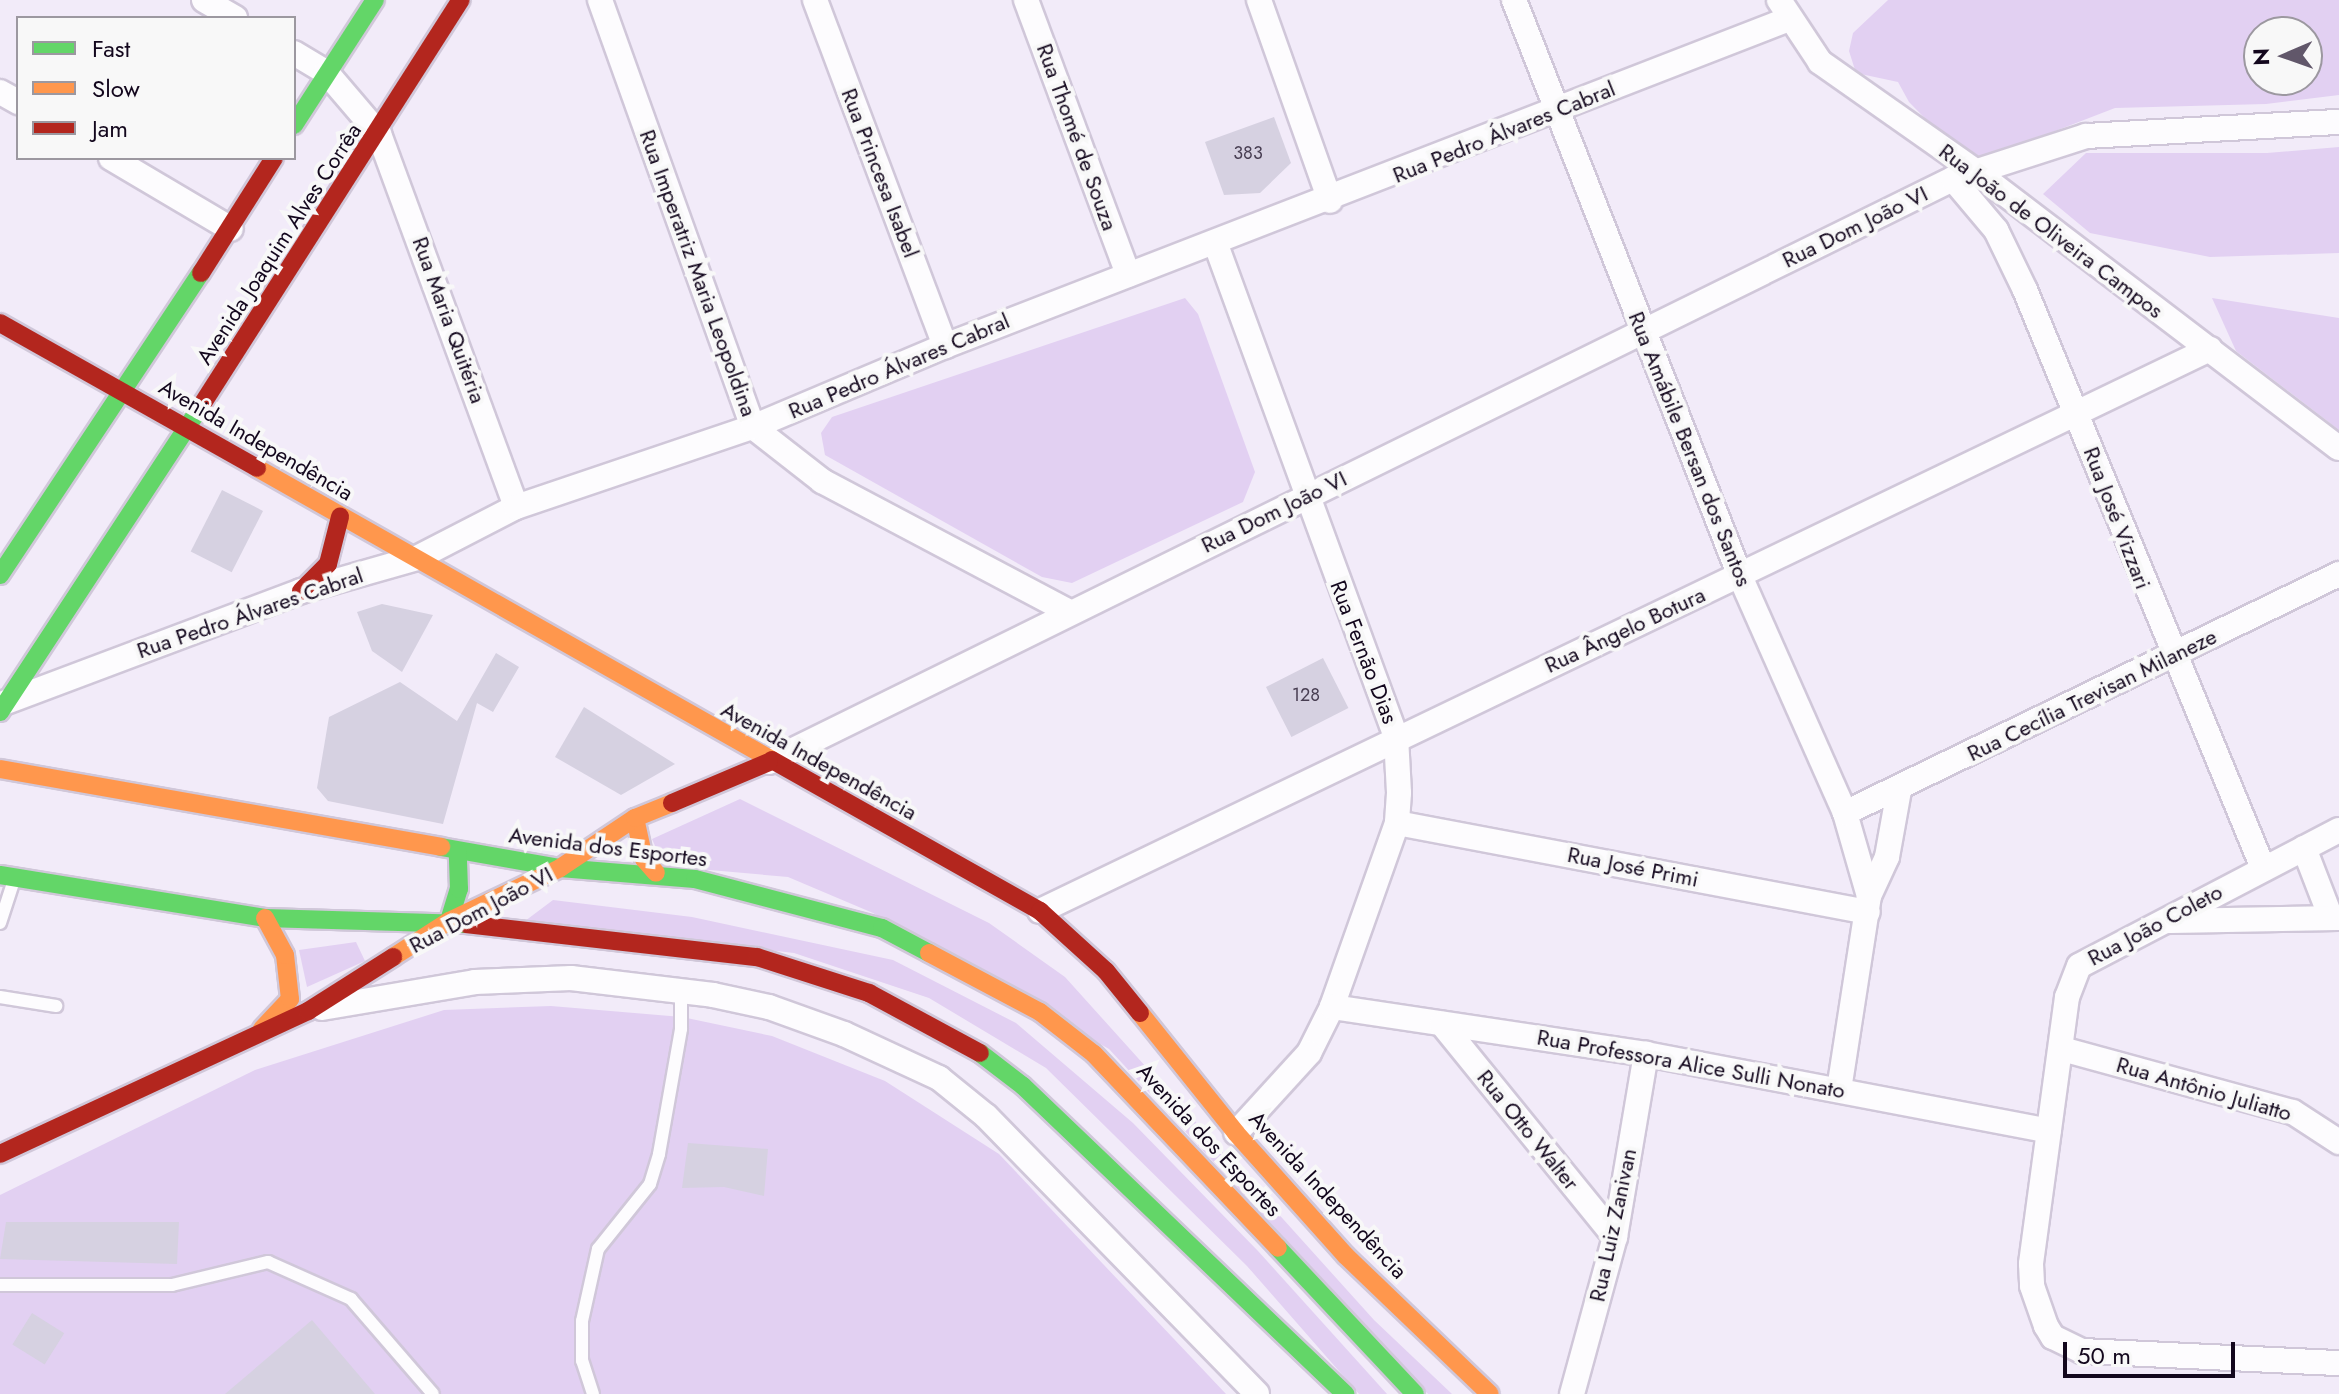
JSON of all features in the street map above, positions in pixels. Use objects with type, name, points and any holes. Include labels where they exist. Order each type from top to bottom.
[{"type":"main road","points":[[296,122],[375,0]]},
{"type":"main road","name":"Avenida Joaquim Alves Corrêa","points":[[3,707],[379,134],[461,0]]},
{"type":"main road","points":[[0,575],[125,393],[273,160]]},
{"type":"main road","name":"Avenida Independência","points":[[0,323],[417,558],[769,762],[1040,911],[1106,971],[1236,1133],[1346,1256],[1490,1394]]},
{"type":"main road","points":[[301,591],[328,564],[340,517]]},
{"type":"main road","name":"Rua Dom João VI","points":[[0,1154],[308,1011],[449,921],[560,868],[635,818],[769,762]]},
{"type":"main road","name":"Avenida dos Esportes","points":[[0,769],[560,868],[656,873],[781,898],[882,928],[1040,1012],[1094,1054],[1158,1116],[1360,1342],[1415,1394]]},
{"type":"main road","points":[[635,818],[644,859],[656,873]]},
{"type":"main road","points":[[449,921],[459,889],[458,851]]},
{"type":"main road","points":[[7,876],[265,918],[449,921],[757,957],[914,1014],[988,1058],[1023,1086],[1345,1394]]},
{"type":"main road","name":"Rua Dom João VI","points":[[253,1038],[290,999],[285,955],[265,918]]},
{"type":"street","points":[[204,0],[232,16]]},
{"type":"street","name":"Rua Imperatriz Maria Leopoldina","points":[[600,0],[753,427],[822,481],[1069,612]]},
{"type":"street","name":"Rua Princesa Isabel","points":[[815,0],[945,346]]},
{"type":"street","name":"Rua Thomé de Souza","points":[[1026,0],[1128,275]]},
{"type":"street","points":[[1259,0],[1330,201]]},
{"type":"street","name":"Rua Amábile Bersan dos Santos","points":[[1514,0],[1740,576],[1845,813],[1868,904]]},
{"type":"street","name":"Rua Pedro Álvares Cabral","points":[[3,707],[301,591],[417,558],[516,507],[753,427],[945,346],[1330,201],[1556,112],[1784,9]]},
{"type":"street","name":"Rua João de Oliveira Campos","points":[[1784,9],[1820,62],[1964,175],[2210,349],[2339,448]]},
{"type":"street","points":[[296,54],[326,72],[379,134]]},
{"type":"street","name":"Rua Dom João VI","points":[[769,762],[1641,330],[1964,175],[2086,136],[2339,122]]},
{"type":"street","name":"Rua Maria Quitéria","points":[[379,134],[516,507]]},
{"type":"street","points":[[114,160],[231,229]]},
{"type":"street","name":"Rua José Vizzari","points":[[1964,175],[1996,230],[2077,414],[2171,656],[2263,868]]},
{"type":"street","name":"Rua Fernão Dias","points":[[1215,242],[1304,497],[1396,737],[1397,823],[1332,1007],[1309,1053],[1236,1133]]},
{"type":"street","name":"Rua Ângelo Botura","points":[[1040,911],[1396,737],[1740,576],[2210,349]]},
{"type":"street","name":"Rua Cecília Trevisan Milaneze","points":[[1845,813],[1899,790],[2339,574]]},
{"type":"street","points":[[1839,1089],[1868,904],[1887,857],[1899,790]]},
{"type":"street","name":"Rua José Primi","points":[[1397,823],[1868,904]]},
{"type":"street","name":"Rua João Coleto","points":[[2339,830],[2079,966],[2067,997],[2031,1264],[2038,1307],[2053,1337],[2082,1351],[2111,1356],[2339,1363]]},
{"type":"street","points":[[2163,921],[2335,918],[2304,848]]},
{"type":"street","points":[[308,1011],[432,987],[512,979],[571,978],[681,991],[769,1007],[844,1034],[939,1078],[986,1116],[1077,1205],[1257,1394]]},
{"type":"street","name":"Rua Professora Alice Sulli Nonato","points":[[1332,1007],[1646,1054],[2049,1131]]},
{"type":"street","name":"Rua Otto Walter","points":[[1442,1024],[1615,1237]]},
{"type":"street","name":"Rua Antônio Juliatto","points":[[2062,1049],[2293,1112],[2339,1142]]},
{"type":"street","name":"Rua Luiz Zanivan","points":[[1572,1394],[1615,1237],[1646,1054]]},
{"type":"lane","points":[[0,923],[7,876]]},
{"type":"lane","points":[[593,1394],[582,1361],[588,1292],[598,1249],[650,1184],[681,1029],[681,991]]},
{"type":"lane","points":[[0,997],[56,1006]]},
{"type":"lane","points":[[0,1285],[172,1285],[268,1262],[351,1299],[433,1394]]},
{"type":"shaded area","points":[[1888,0],[2339,0],[2339,95],[2266,104],[2115,108],[1985,158],[1951,145],[1909,102],[1898,82],[1856,73],[1849,51],[1853,33]]},
{"type":"shaded area","points":[[2339,147],[2339,253],[2210,257],[2090,233],[2043,194],[2086,153],[2267,153]]},
{"type":"shaded area","points":[[1185,298],[1198,314],[1255,472],[1243,502],[1072,583],[1042,577],[825,455],[821,433],[832,417]]},
{"type":"shaded area","points":[[2212,298],[2339,318],[2339,430],[2236,351]]},
{"type":"shaded area","points":[[740,799],[989,923],[1065,977],[1374,1320],[1452,1394],[1428,1394],[1109,1049],[873,913],[788,877],[664,866],[652,839]]},
{"type":"shaded area","points":[[553,900],[692,917],[893,960],[1016,1023],[1133,1123],[1258,1251],[1387,1394],[1359,1394],[1247,1266],[1046,1068],[929,998],[794,953],[525,921]]},
{"type":"shaded area","points":[[356,942],[365,961],[307,987],[299,950]]},
{"type":"shaded area","points":[[551,1006],[682,1017],[772,1036],[885,1081],[999,1154],[1226,1394],[0,1394],[0,1195],[255,1070],[444,1010]]},
{"type":"building","points":[[1274,117],[1291,163],[1260,193],[1224,195],[1205,142]]},
{"type":"building","points":[[222,490],[263,511],[232,572],[191,551]]},
{"type":"building","points":[[382,604],[433,615],[402,672],[372,651],[357,612]]},
{"type":"building","points":[[496,653],[519,667],[493,712],[477,703],[443,824],[328,801],[317,788],[329,717],[400,682],[457,721]]},
{"type":"building","points":[[1323,658],[1348,708],[1291,737],[1266,687]]},
{"type":"building","points":[[584,707],[675,764],[621,795],[555,757]]},
{"type":"building","points":[[688,1143],[768,1149],[764,1196],[724,1187],[682,1188]]},
{"type":"building","points":[[6,1222],[179,1222],[177,1264],[0,1259]]},
{"type":"building","points":[[32,1313],[64,1333],[45,1365],[12,1344]]},
{"type":"building","points":[[312,1320],[375,1394],[225,1394]]},
{"type":"traffic: fast","points":[[296,122],[375,0]]},
{"type":"traffic: fast","points":[[0,575],[201,273]]},
{"type":"traffic: fast","points":[[0,712],[201,406]]},
{"type":"traffic: fast","points":[[441,847],[560,868],[695,879],[882,928],[929,953]]},
{"type":"traffic: fast","points":[[449,921],[459,889],[458,851]]},
{"type":"traffic: fast","points":[[0,875],[265,918],[466,924]]},
{"type":"traffic: fast","points":[[980,1053],[1023,1086],[1345,1394]]},
{"type":"traffic: fast","points":[[1278,1248],[1415,1394]]},
{"type":"traffic: slow","points":[[257,468],[772,760]]},
{"type":"traffic: slow","points":[[0,769],[441,847]]},
{"type":"traffic: slow","points":[[393,957],[449,921],[560,868],[635,818],[672,803]]},
{"type":"traffic: slow","points":[[635,818],[644,859],[656,873]]},
{"type":"traffic: slow","points":[[262,1029],[290,999],[285,955],[265,918]]},
{"type":"traffic: slow","points":[[929,953],[1040,1012],[1094,1054],[1278,1248]]},
{"type":"traffic: slow","points":[[1140,1013],[1236,1133],[1346,1256],[1490,1394]]},
{"type":"traffic: jam","points":[[201,406],[461,0]]},
{"type":"traffic: jam","points":[[201,273],[273,160]]},
{"type":"traffic: jam","points":[[0,323],[257,468]]},
{"type":"traffic: jam","points":[[301,591],[328,564],[340,517]]},
{"type":"traffic: jam","points":[[772,760],[1040,911],[1106,971],[1140,1013]]},
{"type":"traffic: jam","points":[[672,803],[769,762]]},
{"type":"traffic: jam","points":[[466,924],[757,957],[869,993],[980,1053]]},
{"type":"traffic: jam","points":[[0,1154],[308,1011],[393,957]]}]
